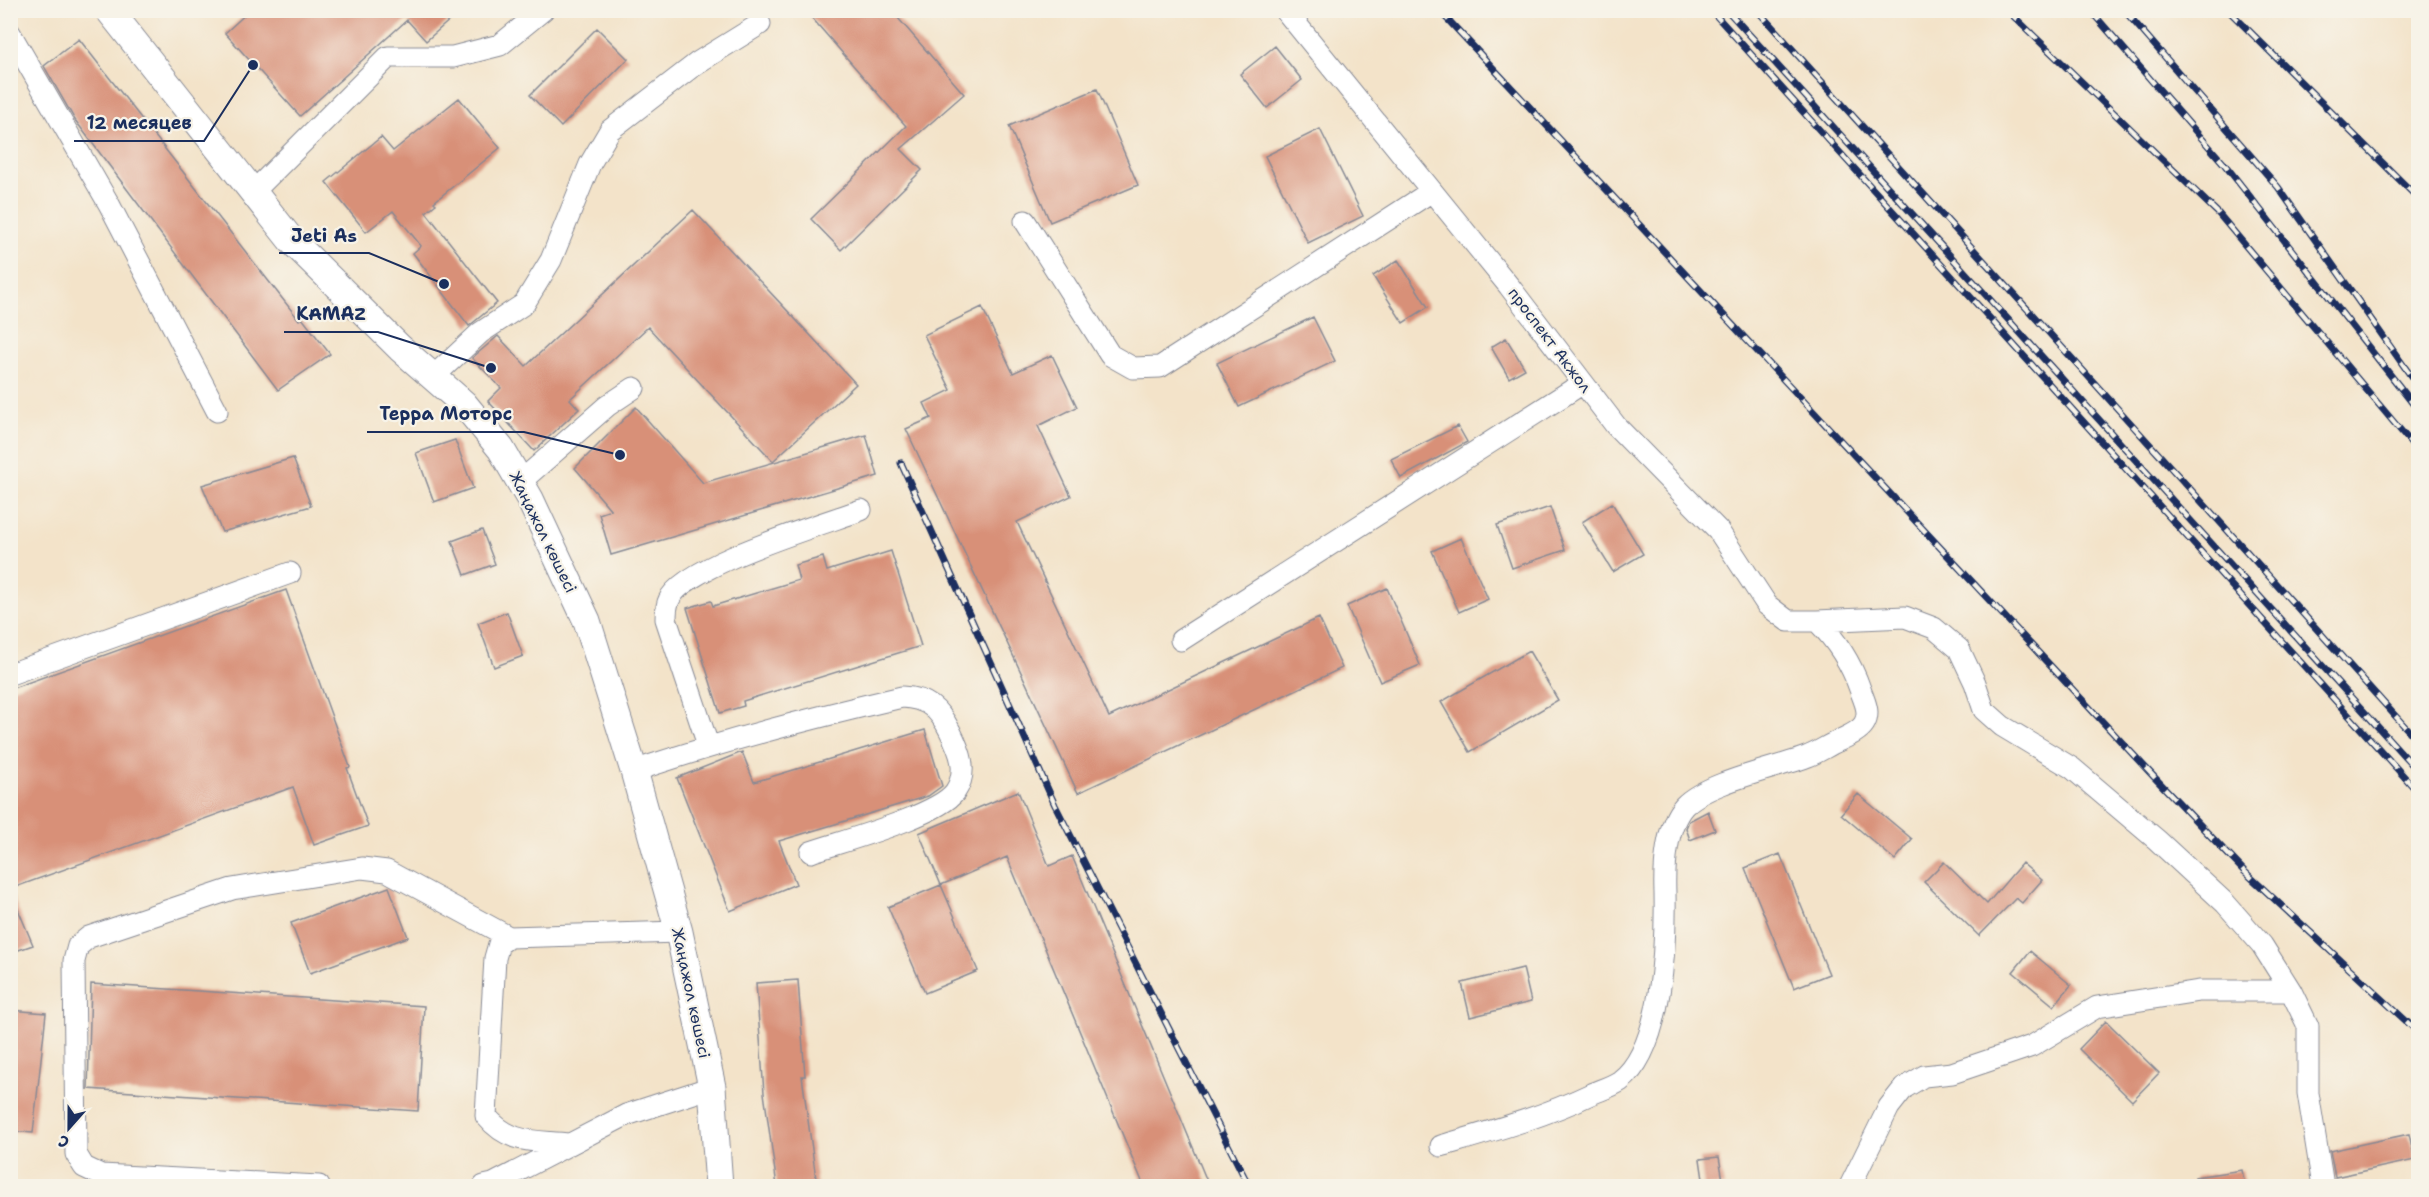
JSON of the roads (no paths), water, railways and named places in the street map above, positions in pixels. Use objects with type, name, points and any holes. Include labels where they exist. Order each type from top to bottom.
[{"type":"main road","name":"Жаңажол көшесі","points":[[109,10],[291,240],[400,348],[464,404],[501,449],[520,482],[586,621],[634,771],[679,932],[711,1087],[719,1186]]},
{"type":"street","points":[[253,192],[388,57],[453,57],[500,45],[543,10]]},
{"type":"street","name":"проспект Акжол","points":[[1285,10],[1432,191],[1622,433],[1718,530],[1767,605],[1788,621],[1905,617],[1934,628],[1959,649],[1975,683],[1984,710],[2002,726],[2072,768],[2157,840],[2225,903],[2262,945],[2291,991],[2308,1026],[2308,1093],[2323,1186]]},
{"type":"street","points":[[433,377],[480,333],[524,304],[551,260],[590,164],[610,130],[697,63],[760,24]]},
{"type":"street","points":[[10,33],[109,204],[217,411]]},
{"type":"street","points":[[1025,221],[1110,355],[1133,368],[1160,367],[1432,191]]},
{"type":"street","points":[[1181,640],[1583,383]]},
{"type":"street","points":[[520,482],[607,406],[634,388]]},
{"type":"street","points":[[708,745],[666,619],[669,599],[680,586],[706,568],[861,510]]},
{"type":"street","points":[[10,674],[291,573]]},
{"type":"street","points":[[1441,1146],[1555,1111],[1620,1081],[1637,1062],[1649,1032],[1659,995],[1666,920],[1664,878],[1667,849],[1676,821],[1684,806],[1700,795],[1724,784],[1808,756],[1864,725],[1868,712],[1858,681],[1834,639],[1818,621]]},
{"type":"street","points":[[634,771],[708,745],[902,697],[916,697],[931,704],[943,717],[962,754],[962,771],[955,791],[936,808],[811,852]]},
{"type":"street","points":[[319,1186],[101,1175],[84,1167],[76,1154],[74,961],[78,946],[89,937],[232,889],[362,868],[387,871],[509,937],[679,932]]},
{"type":"street","points":[[509,937],[499,944],[495,958],[486,1116],[496,1128],[511,1137],[569,1144]]},
{"type":"street","points":[[1850,1186],[1889,1107],[1904,1088],[1924,1076],[1952,1073],[2032,1046],[2097,1006],[2199,991],[2291,991]]},
{"type":"street","points":[[484,1186],[493,1184],[626,1115],[711,1087]]},
{"type":"railway","points":[[1439,10],[2244,871],[2418,1032]]},
{"type":"railway","points":[[1711,10],[2418,792]]},
{"type":"railway","points":[[1727,10],[2418,771]]},
{"type":"railway","points":[[1757,10],[2418,741]]},
{"type":"railway","points":[[2007,10],[2218,213],[2418,451]]},
{"type":"railway","points":[[2090,10],[2225,165],[2418,410]]},
{"type":"railway","points":[[2124,10],[2278,187],[2418,386]]},
{"type":"railway","points":[[2228,10],[2418,198]]},
{"type":"railway","points":[[901,463],[1055,805],[1249,1186]]},
{"type":"place","name":"12 месяцев","points":[[253,65]]},
{"type":"place","name":"Jeti As","points":[[444,284]]},
{"type":"place","name":"KAMAZ","points":[[491,368]]},
{"type":"place","name":"Терра Моторс","points":[[620,455]]}]
